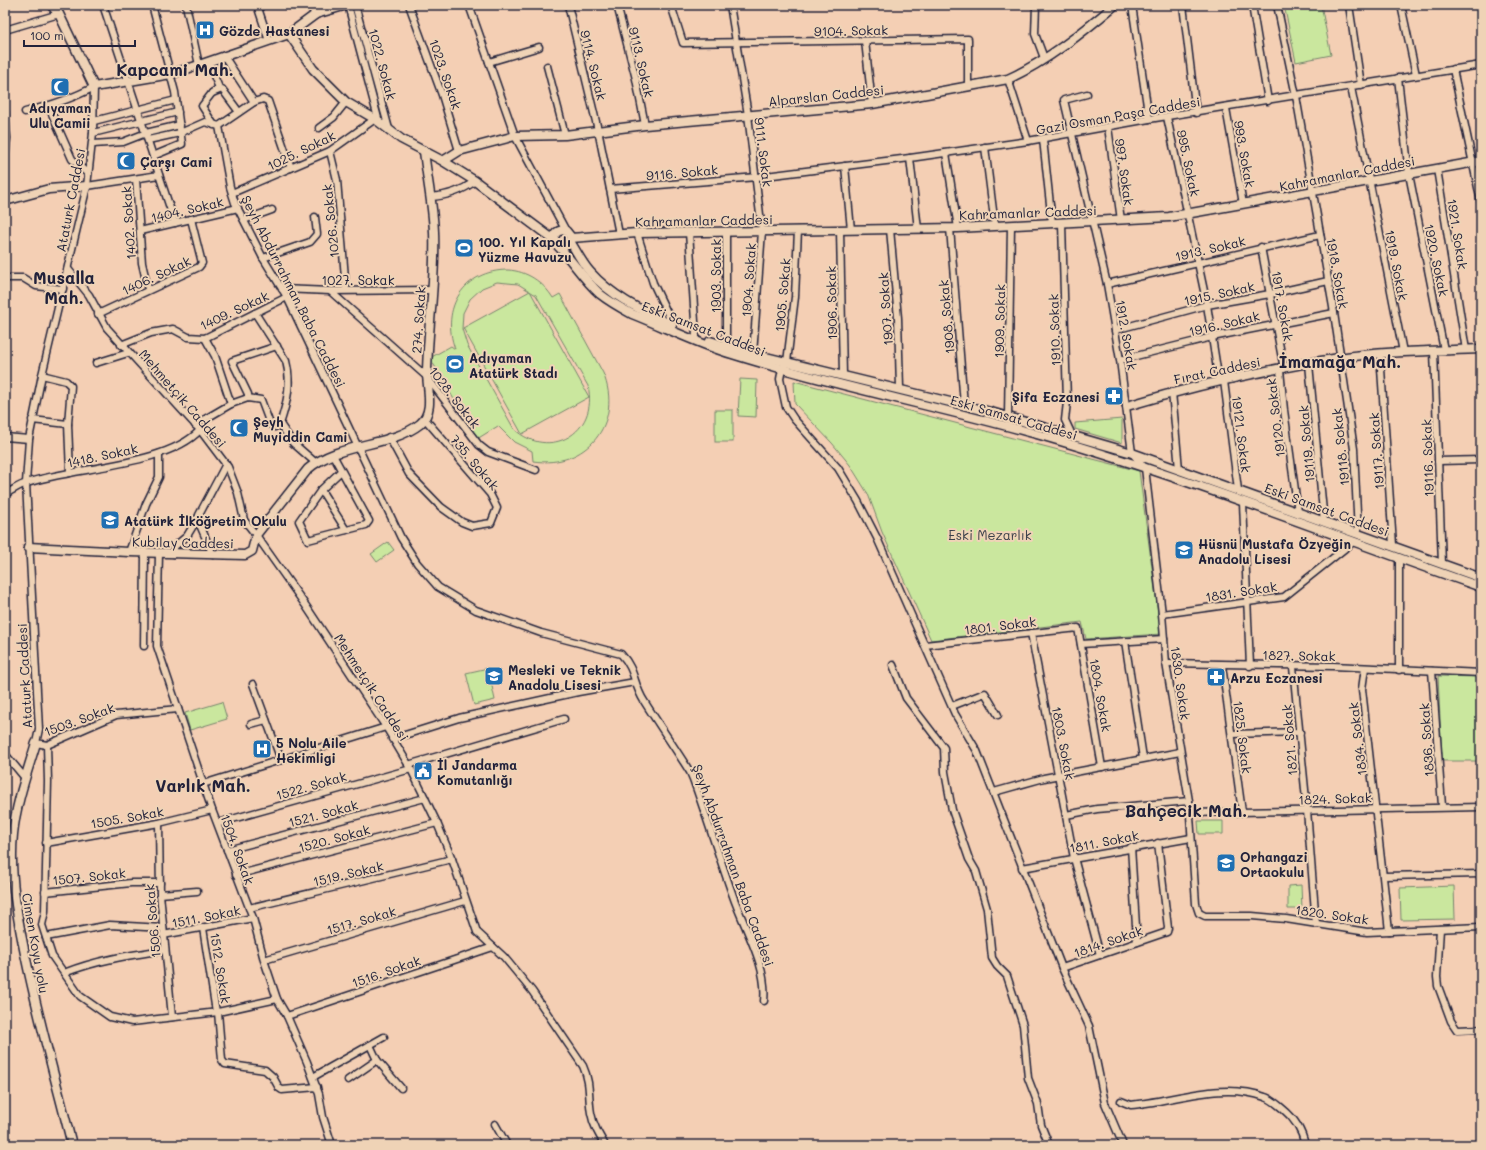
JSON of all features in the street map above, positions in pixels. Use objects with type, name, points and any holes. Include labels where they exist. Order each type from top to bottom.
[{"type":"street","points":[[52,5],[59,14],[94,87]]},
{"type":"street","points":[[59,14],[60,5]]},
{"type":"street","points":[[103,5],[124,73],[139,110],[175,223]]},
{"type":"street","points":[[152,5],[171,74],[182,144],[153,156]]},
{"type":"street","points":[[186,5],[199,66]]},
{"type":"street","points":[[257,5],[269,41]]},
{"type":"street","points":[[311,5],[316,14]]},
{"type":"street","points":[[25,112],[49,107],[74,98],[94,87],[171,74],[199,66],[289,34],[316,14],[347,5]]},
{"type":"street","name":"1022. Sokak","points":[[347,5],[377,121]]},
{"type":"street","name":"1022. Sokak","points":[[355,5],[389,129]]},
{"type":"street","name":"1023. Sokak","points":[[409,5],[442,95],[459,150]]},
{"type":"street","points":[[469,5],[515,136],[566,231],[570,240],[565,246],[557,243],[555,235],[558,231],[566,231]]},
{"type":"street","name":"9114. Sokak","points":[[568,5],[598,130],[619,234]]},
{"type":"street","name":"9113. Sokak","points":[[617,5],[636,79],[645,125]]},
{"type":"street","name":"9104. Sokak","points":[[671,5],[683,43],[735,44],[968,39],[968,87]]},
{"type":"street","name":"9111. Sokak","points":[[730,5],[735,44],[748,115],[762,231]]},
{"type":"street","points":[[1036,5],[1035,34],[1044,58]]},
{"type":"street","name":"Alparslan Caddesi","points":[[459,150],[515,136],[565,135],[645,125],[872,104],[1008,79],[1025,71],[1064,46],[1115,5]]},
{"type":"street","points":[[1132,5],[1149,119]]},
{"type":"street","points":[[1183,5],[1196,113]]},
{"type":"street","points":[[1252,5],[1268,101]]},
{"type":"street","name":"1918. Sokak","points":[[1277,5],[1296,96],[1334,312],[1340,358]]},
{"type":"street","points":[[1349,5],[1361,85]]},
{"type":"street","points":[[1401,5],[1416,75]]},
{"type":"street","points":[[5,30],[59,14]]},
{"type":"street","name":"Eski Samsat Caddesi","points":[[289,34],[313,68],[346,102],[389,129],[401,139],[443,161],[475,181],[557,243],[601,294],[632,314],[729,353],[782,369],[966,415],[1144,468],[1242,503],[1303,522],[1399,559],[1481,587]]},
{"type":"street","points":[[865,41],[872,104]]},
{"type":"street","points":[[489,62],[539,47]]},
{"type":"street","points":[[224,56],[254,102]]},
{"type":"street","name":"Gazi Osman Paşa Caddesi","points":[[756,177],[910,158],[1043,139],[1149,119],[1196,113],[1481,65]]},
{"type":"street","points":[[199,66],[210,66],[216,76],[219,88],[212,93],[202,106],[217,126]]},
{"type":"street","points":[[547,66],[565,135]]},
{"type":"street","points":[[1453,69],[1477,162],[1481,202]]},
{"type":"street","name":"1920. Sokak","points":[[1398,78],[1409,174],[1444,350]]},
{"type":"street","points":[[1008,79],[1028,141]]},
{"type":"street","name":"Ataturk Caddesi","points":[[36,743],[39,729],[28,547],[26,483],[29,439],[42,375],[87,186],[94,120],[94,87]]},
{"type":"street","name":"1919. Sokak","points":[[1351,87],[1403,352]]},
{"type":"street","points":[[212,93],[222,89],[238,112]]},
{"type":"street","name":"1912. Sokak","points":[[1087,94],[1064,100],[1107,284],[1127,406],[1132,453]]},
{"type":"street","points":[[217,126],[254,102],[263,99],[268,101],[291,168]]},
{"type":"street","points":[[94,120],[176,100]]},
{"type":"street","points":[[319,128],[334,117],[346,102]]},
{"type":"street","points":[[49,107],[72,159],[88,174]]},
{"type":"street","name":"993. Sokak","points":[[1226,108],[1243,204]]},
{"type":"street","points":[[5,112],[7,138],[5,159]]},
{"type":"street","points":[[93,133],[178,112]]},
{"type":"street","name":"995. Sokak","points":[[1167,117],[1207,305]]},
{"type":"street","name":"1025. Sokak","points":[[232,193],[330,151],[377,121]]},
{"type":"street","points":[[148,140],[180,133],[205,122],[217,126]]},
{"type":"street","points":[[92,144],[123,142],[146,133],[180,125]]},
{"type":"street","name":"Şeyh Abdurrahman Baba Caddesi","points":[[217,126],[232,193],[238,208],[263,258],[287,297],[401,538],[416,563],[438,587],[476,610],[541,633],[622,654],[633,670],[634,682],[644,701],[693,779],[732,894],[758,959],[763,976],[764,1001]]},
{"type":"street","name":"997. Sokak","points":[[1108,127],[1121,220]]},
{"type":"street","points":[[1043,139],[1052,223]]},
{"type":"street","points":[[986,147],[995,226]]},
{"type":"street","points":[[443,161],[459,150]]},
{"type":"street","name":"1026. Sokak","points":[[330,151],[337,180],[346,290]]},
{"type":"street","name":"274. Sokak","points":[[424,151],[434,232],[433,290],[428,336],[427,377],[429,406],[425,419]]},
{"type":"street","name":"1908. Sokak","points":[[946,153],[954,228],[964,405]]},
{"type":"street","points":[[910,158],[918,229]]},
{"type":"street","name":"Kahramanlar Caddesi","points":[[570,240],[637,233],[954,228],[1093,222],[1189,215],[1477,162]]},
{"type":"street","points":[[845,166],[851,230]]},
{"type":"street","name":"1921. Sokak","points":[[1436,169],[1466,350]]},
{"type":"street","points":[[5,201],[49,189],[87,186],[159,175]]},
{"type":"street","name":"9116. Sokak","points":[[610,189],[756,177]]},
{"type":"street","name":"1402. Sokak","points":[[136,179],[142,263],[148,289]]},
{"type":"street","points":[[430,197],[441,197],[467,187],[475,181]]},
{"type":"street","name":"1404. Sokak","points":[[140,231],[238,208]]},
{"type":"street","points":[[244,220],[272,210]]},
{"type":"street","points":[[263,258],[310,242],[317,234],[315,217]]},
{"type":"street","name":"1406. Sokak","points":[[98,314],[148,289],[194,270],[202,264],[191,219]]},
{"type":"street","name":"1910. Sokak","points":[[1062,223],[1067,402],[1065,420],[1072,435]]},
{"type":"street","name":"1909. Sokak","points":[[1008,417],[1011,225]]},
{"type":"street","name":"1907. Sokak","points":[[890,229],[898,318],[900,388]]},
{"type":"street","name":"1905. Sokak","points":[[787,362],[795,297],[798,230]]},
{"type":"street","name":"1906. Sokak","points":[[840,230],[843,375]]},
{"type":"street","name":"1904. Sokak","points":[[753,354],[762,231]]},
{"type":"street","points":[[689,232],[696,336]]},
{"type":"street","name":"1903. Sokak","points":[[726,232],[726,346]]},
{"type":"street","points":[[637,233],[653,283],[672,325]]},
{"type":"street","name":"1913. Sokak","points":[[1107,284],[1261,247],[1320,235]]},
{"type":"street","name":"Eski Samsat Caddesi","points":[[570,240],[590,272],[606,287],[635,307],[696,336],[753,354],[900,388],[964,405],[1132,453],[1358,534],[1393,545],[1481,578]]},
{"type":"street","name":"1917. Sokak","points":[[1261,247],[1276,323],[1282,369]]},
{"type":"street","name":"Mehmetçik Caddesi","points":[[68,269],[80,283],[98,314],[121,345],[200,430],[226,464],[232,474],[244,520],[306,606],[386,727],[409,767],[437,823],[452,859],[465,901],[477,932],[504,957],[532,991],[583,1066],[589,1084],[596,1130],[605,1145]]},
{"type":"street","points":[[5,278],[23,278],[36,286],[63,289]]},
{"type":"street","name":"1915. Sokak","points":[[1115,330],[1207,305],[1270,294],[1328,281]]},
{"type":"street","name":"1027. Sokak","points":[[282,288],[330,291],[433,290]]},
{"type":"street","name":"1028. Sokak","points":[[330,291],[427,377],[479,445],[488,452],[536,470]]},
{"type":"street","name":"1409. Sokak","points":[[121,345],[151,333],[173,329],[188,337],[205,338],[287,297]]},
{"type":"street","name":"19121. Sokak","points":[[1207,305],[1238,490]]},
{"type":"street","name":"1916. Sokak","points":[[1120,360],[1212,337],[1334,312]]},
{"type":"street","points":[[195,425],[231,404],[248,398],[261,400],[270,424],[275,427],[280,424],[288,402],[288,369],[286,361],[255,313]]},
{"type":"street","points":[[205,338],[215,356],[231,404]]},
{"type":"street","points":[[248,398],[248,394],[232,361],[277,346]]},
{"type":"street","name":"Fırat Caddesi","points":[[1127,406],[1172,392],[1340,358],[1403,352],[1481,349]]},
{"type":"street","name":"19116. Sokak","points":[[1434,351],[1442,564]]},
{"type":"street","points":[[96,363],[128,353]]},
{"type":"street","name":"19117. Sokak","points":[[1380,354],[1393,545]]},
{"type":"street","name":"19118. Sokak","points":[[1340,358],[1354,449],[1358,534]]},
{"type":"street","points":[[787,362],[782,369],[780,379],[786,406],[794,420],[838,468],[858,501],[877,538],[952,706],[977,751],[1062,968],[1089,1026],[1105,1103],[1123,1145]]},
{"type":"street","name":"19119. Sokak","points":[[1309,364],[1324,522]]},
{"type":"street","name":"19120. Sokak","points":[[1282,369],[1284,410],[1298,512]]},
{"type":"street","points":[[42,375],[69,382],[71,388],[68,424],[70,473]]},
{"type":"street","points":[[1172,392],[1179,469]]},
{"type":"street","points":[[358,446],[389,437],[417,426],[425,419]]},
{"type":"street","name":"735. Sokak","points":[[389,437],[409,474],[441,508],[462,522],[472,526],[491,523],[497,508],[490,494],[425,419]]},
{"type":"street","points":[[32,420],[68,424]]},
{"type":"street","points":[[280,424],[293,443],[316,463]]},
{"type":"street","name":"1418. Sokak","points":[[5,494],[26,483],[159,454],[194,436],[200,430]]},
{"type":"street","points":[[5,437],[29,439]]},
{"type":"street","name":"Kubilay Caddesi","points":[[28,547],[145,553],[245,555],[252,551],[256,535],[308,470],[316,463],[358,446]]},
{"type":"street","points":[[1132,453],[1144,468]]},
{"type":"street","points":[[129,552],[146,504],[159,477],[159,454]]},
{"type":"street","points":[[333,455],[369,521],[366,525],[308,540],[299,521],[320,490],[341,471]]},
{"type":"street","points":[[1438,461],[1481,460]]},
{"type":"street","points":[[174,554],[174,547],[187,536],[200,515],[226,464]]},
{"type":"street","name":"1830. Sokak","points":[[1144,468],[1162,614],[1166,663],[1189,801],[1196,904],[1199,913],[1205,916]]},
{"type":"street","points":[[320,490],[346,530]]},
{"type":"street","points":[[1242,503],[1250,666]]},
{"type":"street","points":[[200,515],[200,525],[213,555]]},
{"type":"street","name":"1831. Sokak","points":[[1162,614],[1284,597],[1353,542]]},
{"type":"street","points":[[144,646],[145,553]]},
{"type":"street","name":"1504. Sokak","points":[[159,553],[157,646],[212,810],[253,918],[264,960],[277,999],[287,1016],[313,1076],[323,1117],[332,1145]]},
{"type":"street","points":[[1399,559],[1399,670]]},
{"type":"street","name":"1801. Sokak","points":[[925,646],[1078,628]]},
{"type":"street","name":"1804. Sokak","points":[[1078,628],[1102,767]]},
{"type":"street","name":"1803. Sokak","points":[[1031,633],[1074,858],[1100,955]]},
{"type":"street","points":[[1081,644],[1164,639]]},
{"type":"street","points":[[1125,641],[1143,758]]},
{"type":"street","name":"1827. Sokak","points":[[1166,663],[1365,668],[1481,673]]},
{"type":"street","points":[[893,665],[906,698],[944,748],[945,772],[952,810],[969,859],[976,871],[987,908],[992,958],[997,966],[1007,976],[1023,1025],[1028,1078],[1038,1104],[1041,1125],[1049,1145]]},
{"type":"street","name":"1825. Sokak","points":[[1222,665],[1242,812]]},
{"type":"street","name":"1821. Sokak","points":[[1293,667],[1316,924]]},
{"type":"street","name":"1834. Sokak","points":[[1365,668],[1362,689],[1377,808],[1389,930]]},
{"type":"street","name":"1836. Sokak","points":[[1432,671],[1442,806]]},
{"type":"street","points":[[392,739],[459,718],[578,692],[634,682]]},
{"type":"street","points":[[253,684],[281,760]]},
{"type":"street","points":[[952,706],[985,693],[998,715]]},
{"type":"street","name":"1503. Sokak","points":[[36,743],[47,745],[116,715],[178,709]]},
{"type":"street","name":"1522. Sokak","points":[[218,823],[409,767],[564,719]]},
{"type":"street","points":[[251,724],[266,720]]},
{"type":"street","points":[[203,784],[386,727]]},
{"type":"street","points":[[1232,734],[1300,732]]},
{"type":"street","name":"Cimen Koyu yolu","points":[[36,743],[16,812],[12,836],[14,894],[32,991],[72,1145]]},
{"type":"street","points":[[47,745],[48,781],[45,911],[42,925],[52,956],[80,996],[110,1017],[132,1022],[217,1012],[277,999]]},
{"type":"street","points":[[994,792],[1044,778],[1180,752]]},
{"type":"street","points":[[5,754],[25,778]]},
{"type":"street","name":"1521. Sokak","points":[[227,850],[425,798]]},
{"type":"street","points":[[1066,815],[1097,809],[1189,801]]},
{"type":"street","name":"1824. Sokak","points":[[1190,813],[1442,806],[1481,807]]},
{"type":"street","name":"1505. Sokak","points":[[46,842],[159,824],[212,810]]},
{"type":"street","name":"1520. Sokak","points":[[236,875],[437,823]]},
{"type":"street","name":"1506. Sokak","points":[[159,824],[160,894],[172,1017]]},
{"type":"street","name":"1811. Sokak","points":[[1022,868],[1132,847],[1191,838]]},
{"type":"street","name":"1814. Sokak","points":[[1062,968],[1167,932],[1168,928],[1158,843]]},
{"type":"street","points":[[1132,847],[1136,942]]},
{"type":"street","name":"1519. Sokak","points":[[249,908],[452,859]]},
{"type":"street","points":[[1384,876],[1481,874]]},
{"type":"street","name":"1507. Sokak","points":[[45,892],[131,883],[160,883]]},
{"type":"street","points":[[160,894],[197,891]]},
{"type":"street","name":"1517. Sokak","points":[[264,960],[465,901]]},
{"type":"street","name":"1820. Sokak","points":[[1205,916],[1258,916],[1367,932],[1481,927]]},
{"type":"street","name":"1511. Sokak","points":[[163,935],[253,918]]},
{"type":"street","points":[[46,937],[110,925],[163,928]]},
{"type":"street","name":"1512. Sokak","points":[[204,928],[217,1012],[222,1060],[225,1064],[265,1070],[274,1077],[279,1088],[282,1090],[317,1088]]},
{"type":"street","points":[[1440,929],[1437,977],[1438,986],[1447,1007],[1451,1022],[1457,1030],[1481,1029]]},
{"type":"street","name":"1516. Sokak","points":[[287,1016],[493,947]]},
{"type":"street","points":[[64,973],[110,958],[165,950]]},
{"type":"street","points":[[313,1076],[384,1037]]},
{"type":"street","points":[[370,1045],[377,1060],[401,1088]]},
{"type":"street","points":[[348,1080],[377,1060]]},
{"type":"street","points":[[1121,1100],[1131,1105],[1212,1092],[1256,1094],[1266,1097],[1289,1114],[1300,1129],[1305,1145]]},
{"type":"street","points":[[495,1124],[507,1145]]},
{"type":"green space","points":[[1284,5],[1321,5],[1331,55],[1296,62]]},
{"type":"green space","name":"Adıyaman Atatürk Stadı","points":[[508,270],[522,273],[539,282],[553,298],[560,294],[603,373],[608,391],[608,409],[604,425],[596,439],[584,450],[569,458],[552,462],[533,461],[532,451],[514,442],[498,426],[477,439],[430,358],[451,346],[455,349],[451,334],[451,319],[459,294],[468,284],[479,277],[492,272]],"holes":[[[497,282],[518,284],[536,295],[588,386],[589,403],[586,417],[579,429],[568,437],[556,442],[542,442],[528,438],[514,429],[467,345],[462,329],[463,313],[470,299],[482,288]]]},
{"type":"green space","points":[[530,291],[589,397],[522,434],[463,328]]},
{"type":"green space","points":[[740,379],[757,380],[756,417],[738,416]]},
{"type":"green space","name":"Eski Mezarlık","points":[[794,381],[1139,471],[1161,634],[1086,639],[1082,622],[931,640],[882,532],[868,494],[850,465],[832,443],[795,404]]},
{"type":"green space","points":[[715,410],[733,410],[733,442],[715,442]]},
{"type":"green space","points":[[1122,419],[1122,443],[1075,429],[1075,423]]},
{"type":"green space","points":[[388,542],[394,550],[377,562],[371,554]]},
{"type":"green space","points":[[488,668],[495,700],[474,705],[466,673]]},
{"type":"green space","points":[[1438,676],[1481,677],[1481,761],[1442,761]]},
{"type":"green space","points":[[222,702],[227,719],[190,730],[185,713]]},
{"type":"green space","points":[[1198,821],[1223,821],[1223,834],[1199,834]]},
{"type":"green space","points":[[1301,885],[1302,909],[1288,909],[1288,886]]},
{"type":"green space","points":[[1454,886],[1455,919],[1401,920],[1400,888]]},
{"type":"place","name":"Gözde Hastanesi","points":[[205,30]]},
{"type":"place","name":"Adıyaman Ulu Camii","points":[[60,87]]},
{"type":"place","name":"Çarşı Cami","points":[[126,161]]},
{"type":"place","name":"100. Yıl Kapalı Yüzme Havuzu","points":[[464,248]]},
{"type":"place","name":"Adıyaman Atatürk Stadı","points":[[455,364]]},
{"type":"place","name":"Şifa Eczanesi","points":[[1114,396]]},
{"type":"place","name":"Şeyh Muyiddin Cami","points":[[239,428]]},
{"type":"place","name":"Atatürk İlköğretim Okulu","points":[[110,520]]},
{"type":"place","name":"Hüsnü Mustafa Özyeğin Anadolu Lisesi","points":[[1184,550]]},
{"type":"place","name":"Mesleki ve Teknik Anadolu Lisesi","points":[[494,676]]},
{"type":"place","name":"Arzu Eczanesi","points":[[1216,677]]},
{"type":"place","name":"5 Nolu Aile Hekimligi","points":[[262,749]]},
{"type":"place","name":"İl Jandarma Komutanlığı","points":[[423,771]]},
{"type":"place","name":"Orhangazi Ortaokulu","points":[[1226,863]]},
{"type":"district","name":"Kapcami Mah.","points":[[175,69]]},
{"type":"district","name":"Musalla Mah.","points":[[64,287]]},
{"type":"district","name":"İmamağa Mah.","points":[[1340,361]]},
{"type":"district","name":"Varlık Mah.","points":[[203,785]]},
{"type":"district","name":"Bahçecik Mah.","points":[[1186,810]]}]
